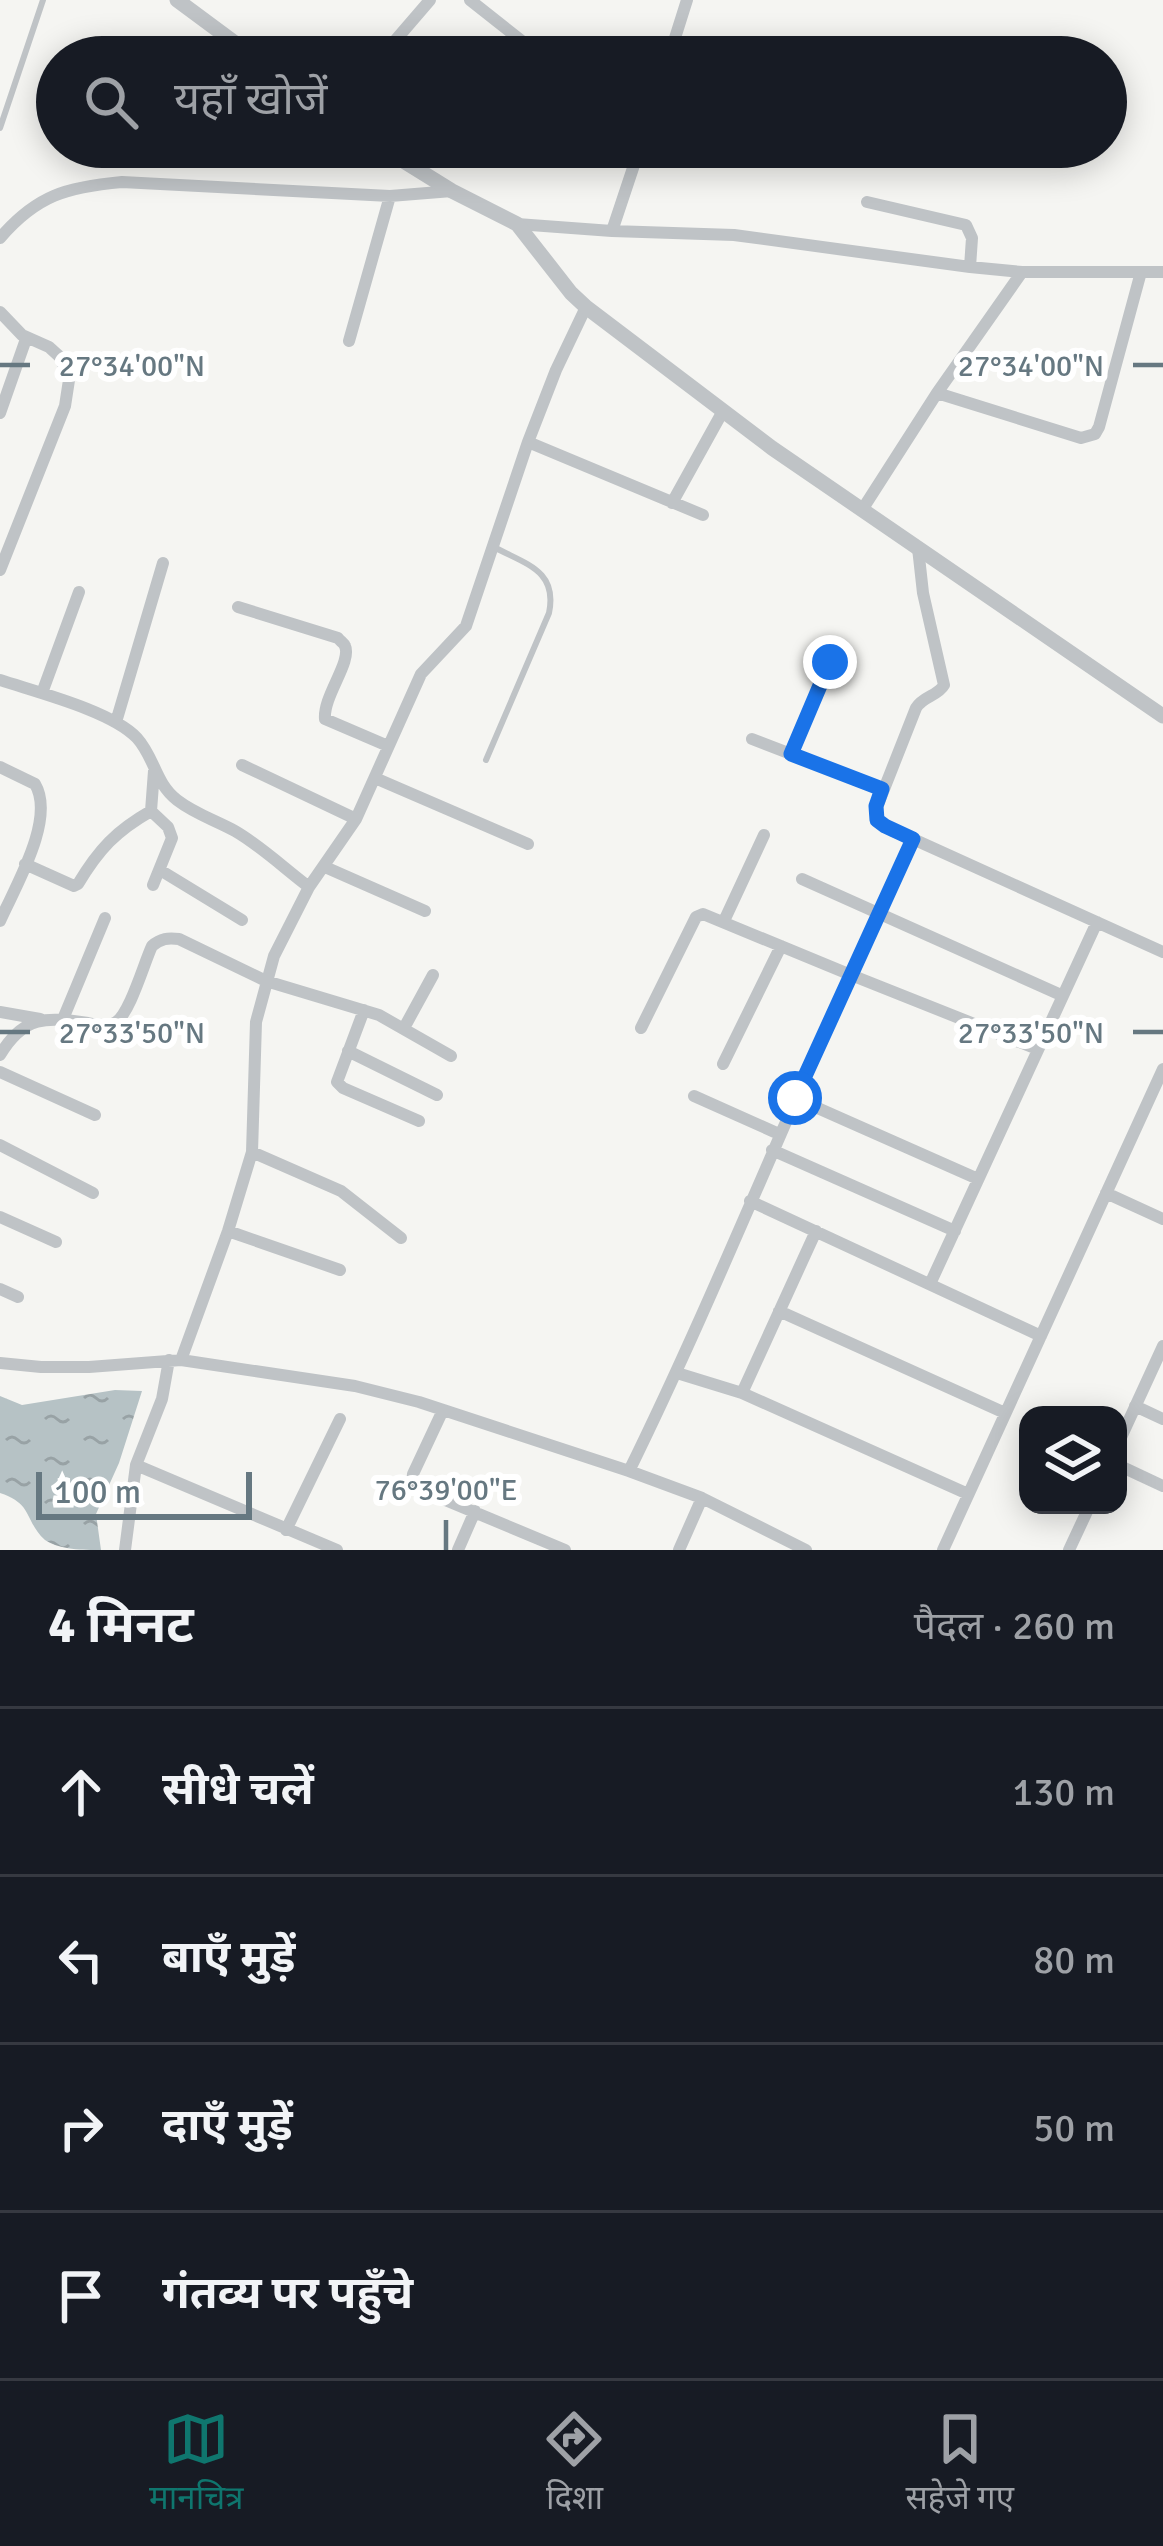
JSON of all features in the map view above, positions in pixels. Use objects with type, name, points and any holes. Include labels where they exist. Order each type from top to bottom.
[{"type":"street","points":[[177,0],[226,36]]},
{"type":"street","points":[[399,36],[430,0]]},
{"type":"street","points":[[470,0],[515,36]]},
{"type":"street","points":[[676,36],[687,0]]},
{"type":"street","points":[[415,168],[517,224],[734,235],[1022,272],[1163,272]]},
{"type":"street","points":[[613,232],[633,168]]},
{"type":"street","points":[[0,238],[34,205],[71,188],[94,184],[390,196],[452,191]]},
{"type":"street","points":[[349,341],[390,196]]},
{"type":"street","points":[[867,202],[965,226],[972,238],[970,268]]},
{"type":"street","points":[[517,224],[586,307],[862,510],[1163,716]]},
{"type":"street","points":[[862,510],[1022,272]]},
{"type":"street","points":[[938,393],[1081,438],[1095,434],[1141,272]]},
{"type":"street","points":[[125,1550],[136,1465],[228,1231],[252,1152],[256,1022],[274,956],[309,887],[356,820],[421,674],[466,626],[528,442],[586,307]]},
{"type":"street","points":[[0,312],[26,339],[55,352],[69,380],[64,406],[0,570]]},
{"type":"street","points":[[0,413],[26,339]]},
{"type":"street","points":[[672,502],[723,411]]},
{"type":"street","points":[[528,442],[703,515]]},
{"type":"street","points":[[918,548],[922,593],[944,685],[920,700],[882,789],[877,820],[1163,952]]},
{"type":"street","points":[[116,722],[163,562]]},
{"type":"street","points":[[42,693],[79,592]]},
{"type":"street","points":[[238,608],[345,644],[347,652],[325,703],[325,719],[388,746]]},
{"type":"street","points":[[791,754],[830,662]]},
{"type":"street","points":[[0,682],[116,722],[137,739],[159,782],[180,802],[234,830],[309,887]]},
{"type":"street","points":[[752,739],[882,789]]},
{"type":"street","points":[[242,765],[356,820]]},
{"type":"street","points":[[0,767],[35,784],[41,811],[0,922]]},
{"type":"street","points":[[151,811],[154,770]]},
{"type":"street","points":[[375,778],[527,844]]},
{"type":"street","points":[[25,864],[74,886],[103,846],[151,811]]},
{"type":"street","points":[[151,811],[172,838],[153,886]]},
{"type":"street","points":[[724,921],[764,835]]},
{"type":"street","points":[[629,1471],[677,1373],[913,839]]},
{"type":"street","points":[[325,867],[425,911]]},
{"type":"street","points":[[160,870],[242,920]]},
{"type":"street","points":[[802,880],[1061,995]]},
{"type":"street","points":[[641,1028],[696,917],[703,914],[1036,1049]]},
{"type":"street","points":[[63,1019],[105,918]]},
{"type":"street","points":[[930,1284],[1097,922]]},
{"type":"street","points":[[0,1012],[41,1020],[113,1024],[120,1019],[152,946],[159,940],[179,938],[266,981],[364,1010],[452,1056]]},
{"type":"street","points":[[723,1064],[781,946]]},
{"type":"street","points":[[404,1028],[433,975]]},
{"type":"street","points":[[364,1010],[337,1082],[419,1121]]},
{"type":"street","points":[[0,1055],[22,1028],[41,1020]]},
{"type":"street","points":[[348,1051],[437,1095]]},
{"type":"street","points":[[943,1550],[1106,1193],[1156,1101],[1163,1069]]},
{"type":"street","points":[[0,1072],[95,1115]]},
{"type":"street","points":[[694,1096],[779,1134]]},
{"type":"street","points":[[795,1098],[978,1179]]},
{"type":"street","points":[[0,1145],[93,1193]]},
{"type":"street","points":[[772,1150],[955,1231]]},
{"type":"street","points":[[252,1152],[341,1191],[401,1238]]},
{"type":"street","points":[[1106,1193],[1163,1219]]},
{"type":"street","points":[[750,1201],[1041,1336]]},
{"type":"street","points":[[0,1217],[56,1242]]},
{"type":"street","points":[[228,1231],[340,1270]]},
{"type":"street","points":[[742,1393],[816,1231]]},
{"type":"street","points":[[0,1288],[18,1297]]},
{"type":"street","points":[[779,1311],[1005,1413]]},
{"type":"street","points":[[1127,1424],[1163,1346]]},
{"type":"street","points":[[0,1363],[89,1367],[175,1360],[355,1386],[629,1471],[702,1498],[796,1548]]},
{"type":"street","points":[[677,1373],[742,1393],[968,1494]]},
{"type":"street","points":[[1135,1406],[1163,1419]]},
{"type":"street","points":[[443,1410],[412,1483],[565,1550]]},
{"type":"street","points":[[286,1530],[340,1419]]},
{"type":"street","points":[[136,1465],[317,1546],[337,1550]]},
{"type":"street","points":[[1127,1470],[1163,1486]]},
{"type":"street","points":[[679,1550],[702,1498]]},
{"type":"street","points":[[458,1550],[475,1511]]},
{"type":"street","points":[[1086,1514],[1071,1546],[1088,1550]]},
{"type":"lane","points":[[0,128],[43,0]]},
{"type":"lane","points":[[486,760],[552,596],[540,572],[494,547]]},
{"type":"water","points":[[115,1390],[142,1391],[119,1463],[96,1514],[101,1550],[51,1543],[38,1533],[18,1502],[0,1493],[0,1396],[22,1405]]},
{"type":"route","points":[[795,1098],[913,839],[877,820],[882,789],[791,754],[830,662]]}]
